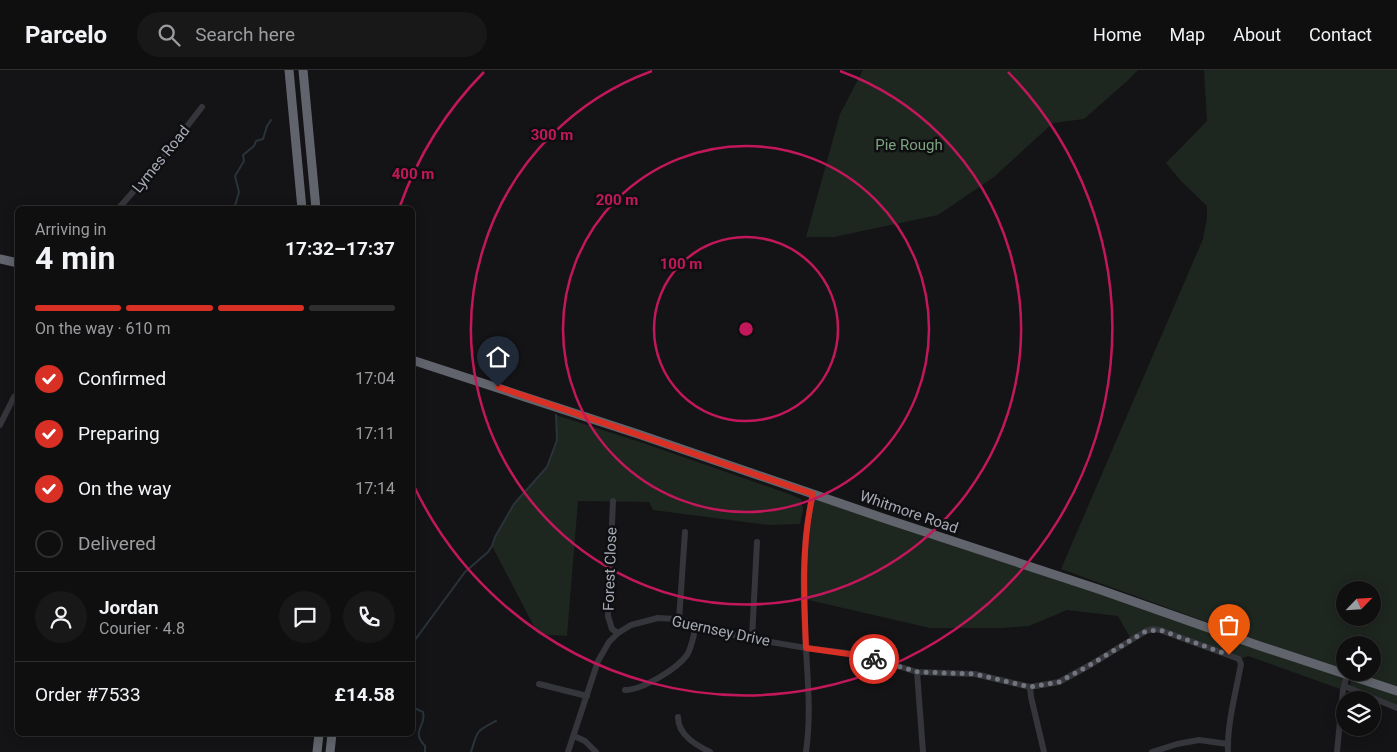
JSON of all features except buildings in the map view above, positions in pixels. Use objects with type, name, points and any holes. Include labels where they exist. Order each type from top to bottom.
[{"type":"highway","points":[[289,70],[302,206]]},
{"type":"highway","points":[[303,70],[316,206]]},
{"type":"highway","points":[[0,259],[15,262]]},
{"type":"highway","name":"Whitmore Road","points":[[415,361],[638,434],[1336,671]]},
{"type":"highway","name":"Whitmore Road","points":[[1366,681],[1397,691]]},
{"type":"highway","points":[[317,752],[319,736]]},
{"type":"highway","points":[[330,752],[332,736]]},
{"type":"street","name":"Lymes Road","points":[[121,206],[162,160],[202,107]]},
{"type":"street","points":[[0,425],[15,398]]},
{"type":"street","points":[[806,752],[810,699],[803,576],[809,509],[813,494]]},
{"type":"street","name":"Forest Close","points":[[613,501],[608,616],[612,629],[618,634]]},
{"type":"street","points":[[679,620],[685,532]]},
{"type":"street","points":[[752,638],[757,542]]},
{"type":"street","name":"Guernsey Drive","points":[[568,752],[598,661],[609,642],[631,625],[658,618],[679,620],[752,638],[863,656],[918,672],[975,674],[1030,687]]},
{"type":"street","points":[[626,690],[634,690],[645,686],[664,674],[686,656],[696,625]]},
{"type":"street","points":[[1044,752],[1030,697],[1030,687],[1059,682],[1146,631],[1153,629],[1239,659],[1241,664],[1233,704],[1228,752]]},
{"type":"street","points":[[918,672],[923,752]]},
{"type":"street","points":[[1337,752],[1345,681]]},
{"type":"street","points":[[539,684],[587,696]]},
{"type":"street","points":[[1344,686],[1397,708]]},
{"type":"street","points":[[678,717],[678,722],[685,735],[694,744],[710,752]]},
{"type":"street","points":[[574,736],[585,741],[596,752]]},
{"type":"street","points":[[1152,752],[1177,744],[1199,740],[1228,744]]},
{"type":"green space","name":"Pie Rough","points":[[863,70],[1138,70],[1084,119],[1053,123],[994,177],[938,215],[834,237],[806,237],[840,114]]},
{"type":"green space","points":[[1204,70],[1397,70],[1397,686],[1380,681],[1381,636],[1336,636],[1336,667],[1061,569],[1203,239],[1207,206],[1180,180],[1166,163],[1207,121]]},
{"type":"green space","points":[[556,415],[643,443],[801,499],[803,510],[800,524],[768,525],[653,510],[649,502],[578,501],[567,636],[538,634],[492,546],[495,537],[514,504],[547,467],[557,440]]},
{"type":"green space","points":[[813,494],[1336,670],[1336,681],[1345,681],[1343,690],[1248,656],[1239,659],[1153,629],[1131,639],[1118,616],[1067,610],[1029,626],[930,628],[804,599],[803,576]]},
{"type":"green space","points":[[1367,681],[1397,691],[1397,708],[1381,701],[1381,691],[1358,691],[1349,687],[1351,682]]},
{"type":"waterway","points":[[235,206],[239,192],[235,176],[244,161],[243,155],[254,146],[256,141],[263,139],[271,120]]},
{"type":"waterway","points":[[415,640],[465,572],[488,552],[514,504],[547,467],[557,440],[556,415]]},
{"type":"waterway","points":[[415,708],[423,712],[424,717],[419,736],[425,746],[425,752]]},
{"type":"waterway","points":[[471,752],[478,732],[496,721]]},
{"type":"way so far","points":[[874,659],[918,672],[975,674],[1030,687],[1059,682],[1131,639],[1153,629],[1229,655]]},
{"type":"route","points":[[498,387],[813,494],[809,509],[803,576],[806,648],[874,659]]}]
